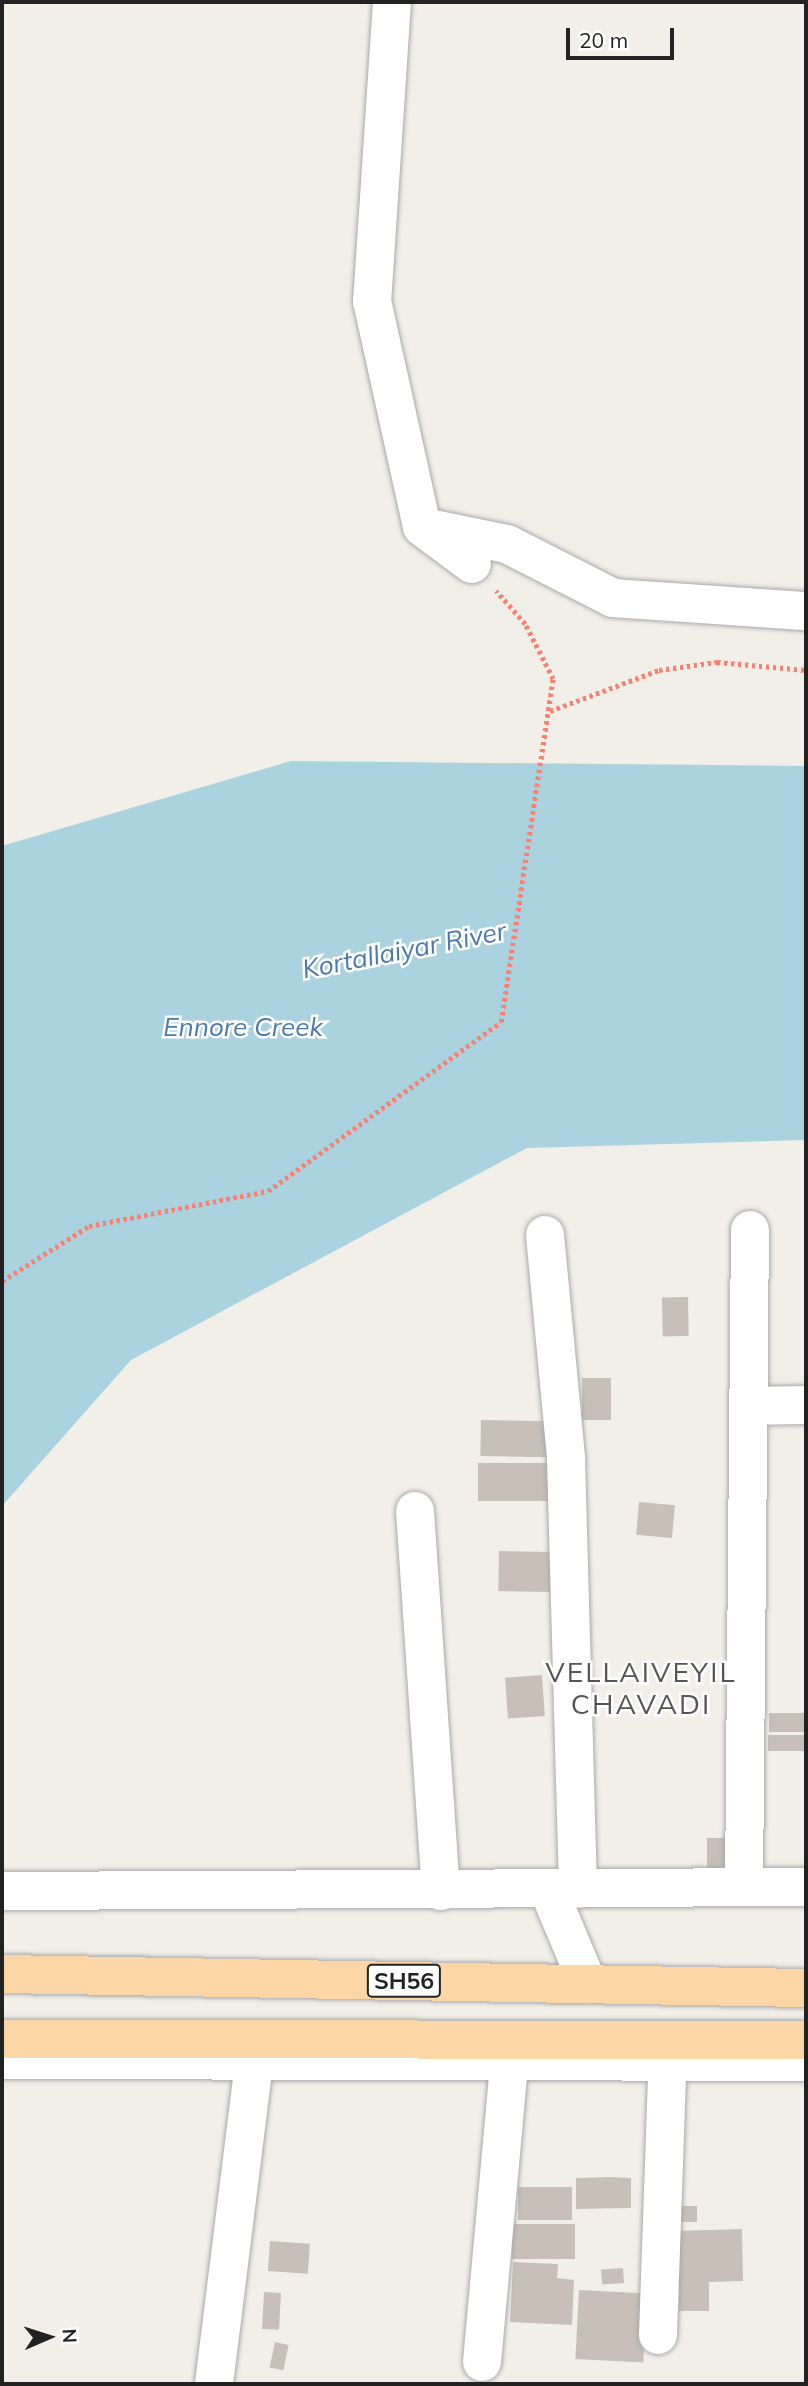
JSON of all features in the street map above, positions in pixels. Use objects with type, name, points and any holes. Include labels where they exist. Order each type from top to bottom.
[{"type":"main road","name":"SH56","points":[[2,1975],[806,1988]]},
{"type":"main road","points":[[2,2039],[256,2050],[667,2053],[806,2040]]},
{"type":"street","points":[[392,2],[372,301],[422,527],[472,564]]},
{"type":"street","points":[[422,527],[507,544],[613,598],[806,611]]},
{"type":"street","points":[[744,1887],[743,1535],[750,1406],[750,1230]]},
{"type":"street","points":[[545,1235],[566,1459],[563,1889],[587,1984]]},
{"type":"street","points":[[750,1406],[806,1405]]},
{"type":"street","points":[[415,1511],[441,1891]]},
{"type":"street","points":[[2,1891],[441,1891],[806,1887]]},
{"type":"street","points":[[2,2060],[256,2050],[214,2384]]},
{"type":"street","points":[[482,2362],[510,2052]]},
{"type":"street","points":[[658,2335],[667,2053],[806,2062]]},
{"type":"path","points":[[2,1281],[89,1226],[268,1191],[501,1022],[553,679],[525,625],[472,564]]},
{"type":"path","points":[[550,711],[659,670],[717,662],[806,670]]},
{"type":"water","name":"Ennore Creek","points":[[291,761],[806,766],[806,1140],[527,1148],[131,1360],[2,1506],[2,846]]},
{"type":"building","points":[[662,1297],[688,1297],[689,1336],[663,1336]]},
{"type":"building","points":[[582,1378],[611,1378],[611,1420],[582,1420]]},
{"type":"building","points":[[481,1420],[547,1421],[546,1457],[480,1456]]},
{"type":"building","points":[[478,1463],[550,1463],[550,1501],[478,1501]]},
{"type":"building","points":[[639,1502],[675,1505],[672,1538],[636,1535]]},
{"type":"building","points":[[499,1551],[555,1552],[554,1592],[498,1591]]},
{"type":"building","points":[[542,1675],[545,1716],[508,1718],[505,1678]]},
{"type":"building","points":[[769,1713],[806,1713],[806,1732],[769,1732]]},
{"type":"building","points":[[768,1735],[806,1735],[806,1751],[768,1751]]},
{"type":"building","points":[[707,1838],[728,1838],[728,1875],[707,1875]]},
{"type":"building","points":[[576,2178],[631,2178],[631,2208],[576,2209]]},
{"type":"building","points":[[518,2187],[572,2187],[572,2220],[518,2220]]},
{"type":"building","points":[[673,2206],[697,2206],[697,2222],[673,2222]]},
{"type":"building","points":[[512,2224],[575,2224],[575,2259],[512,2259]]},
{"type":"building","points":[[742,2229],[743,2281],[709,2282],[709,2311],[679,2311],[677,2231]]},
{"type":"building","points":[[270,2241],[310,2244],[308,2274],[268,2271]]},
{"type":"building","points":[[513,2262],[558,2264],[557,2278],[574,2280],[572,2325],[510,2322]]},
{"type":"building","points":[[623,2268],[624,2283],[602,2284],[601,2270]]},
{"type":"building","points":[[579,2290],[647,2294],[643,2362],[575,2359]]},
{"type":"building","points":[[264,2292],[281,2293],[279,2330],[262,2329]]},
{"type":"building","points":[[275,2342],[289,2345],[283,2370],[270,2367]]},
{"type":"district","name":"VELLAIVEYIL CHAVADI","points":[[641,1688]]},
{"type":"water label","name":"Kortallaiyar River","points":[[404,950]]}]
